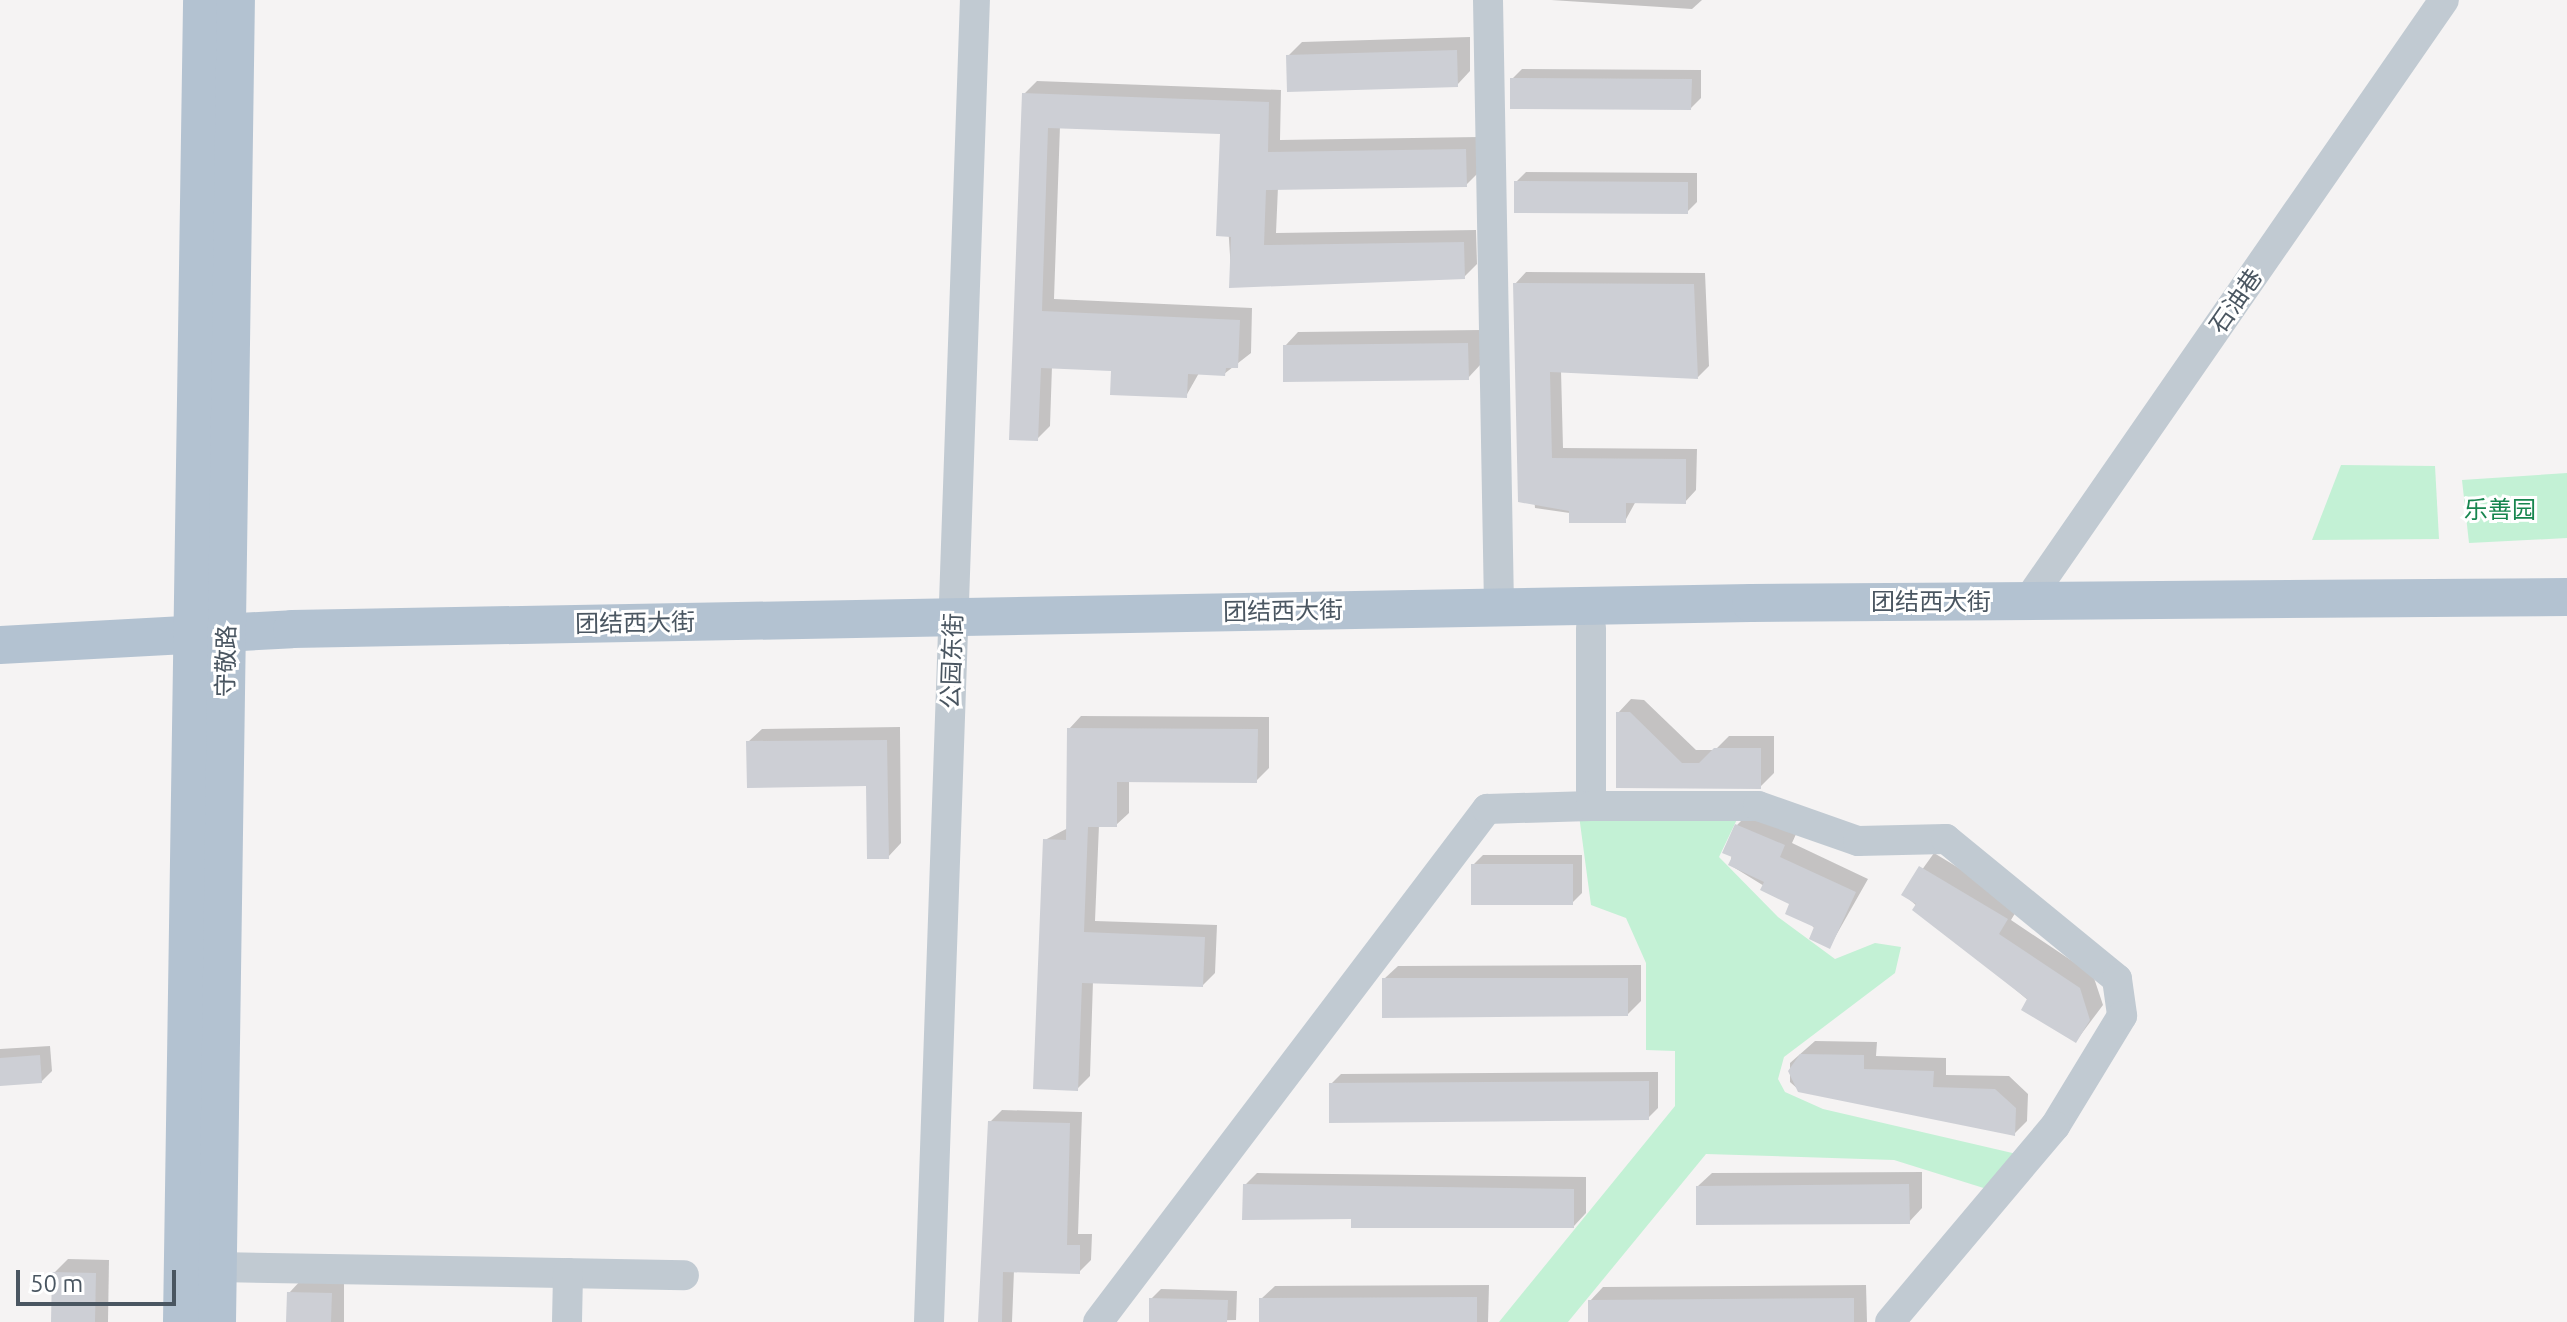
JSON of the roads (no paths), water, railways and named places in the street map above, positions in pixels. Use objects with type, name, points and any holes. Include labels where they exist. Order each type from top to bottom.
[{"type":"main road","name":"守敬路","points":[[202,0],[217,1322]]},
{"type":"main road","name":"守敬路","points":[[182,1322],[236,0]]},
{"type":"main road","name":"团结西大街","points":[[0,645],[209,645],[953,629],[1499,607],[2567,597]]},
{"type":"main road","name":"团结西大街","points":[[953,629],[1591,628],[2567,619]]},
{"type":"main road","name":"团结西大街","points":[[0,667],[209,645]]},
{"type":"street","name":"公园东街","points":[[929,1322],[975,0]]},
{"type":"street","points":[[1488,0],[1499,607]]},
{"type":"street","name":"石油巷","points":[[2027,602],[2444,0]]},
{"type":"street","points":[[1591,628],[1591,806]]},
{"type":"street","points":[[1098,1322],[1487,809],[1591,806],[1758,806],[1858,841],[1946,839],[2117,979],[2122,1016],[2055,1126],[1890,1322]]},
{"type":"street","points":[[217,1267],[684,1275]]},
{"type":"street","points":[[567,1322],[568,1273]]},
{"type":"park label","name":"乐善园","points":[[2500,510]]}]
